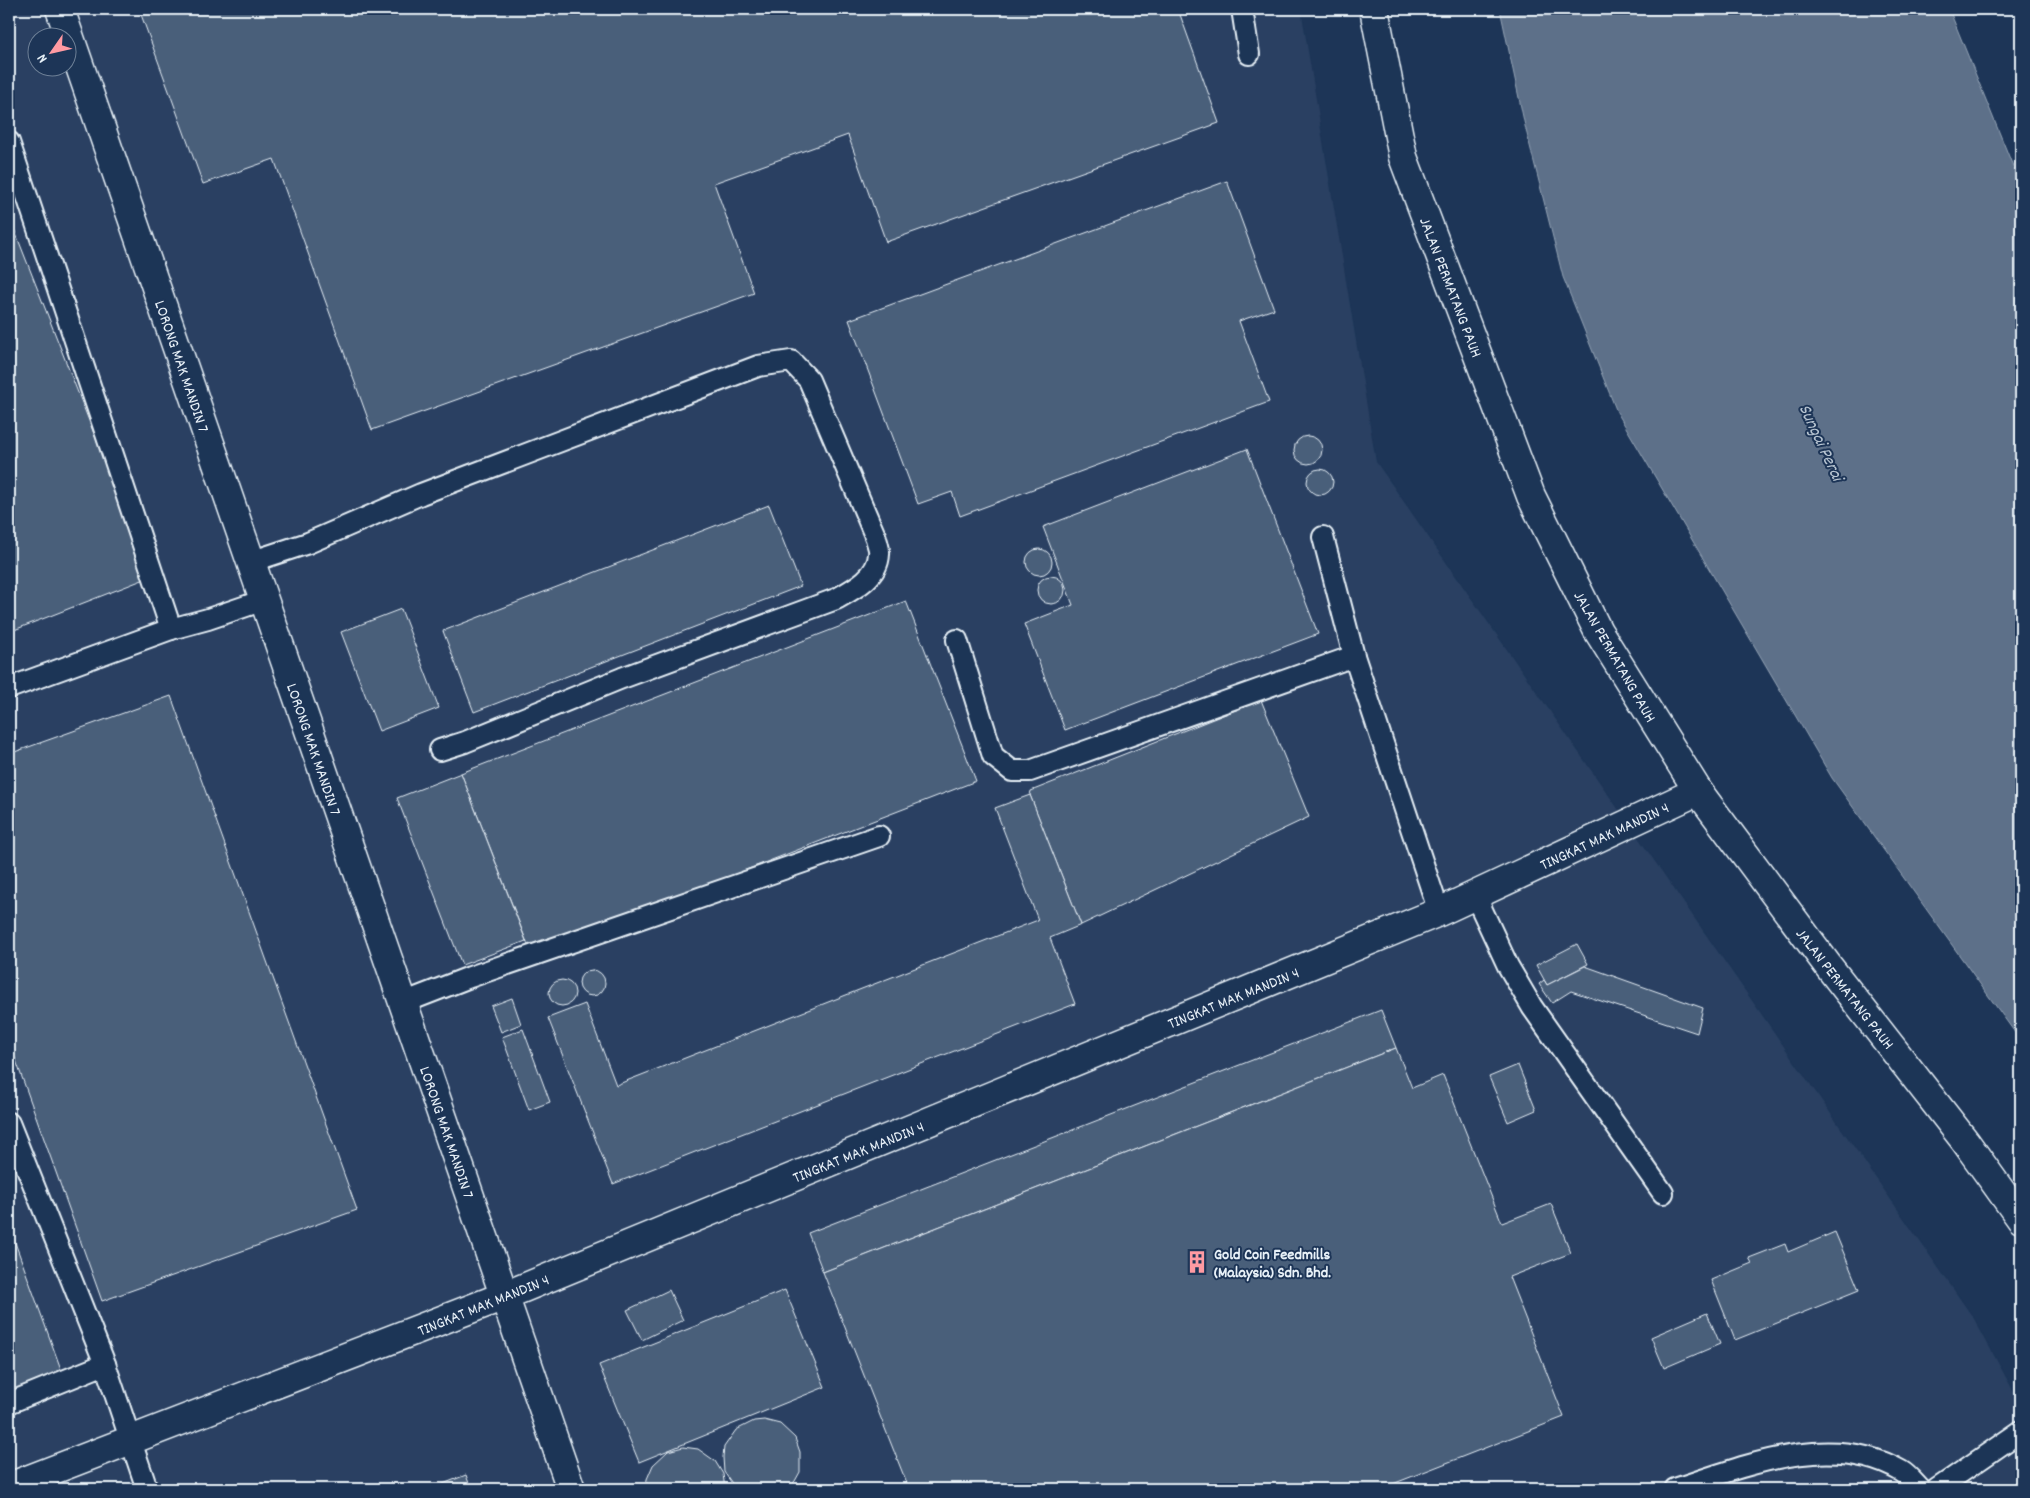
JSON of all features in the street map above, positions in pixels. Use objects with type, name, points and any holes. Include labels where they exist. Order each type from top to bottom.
[{"type":"street","name":"LORONG MAK MANDIN 7","points":[[60,9],[572,1489]]},
{"type":"street","name":"JALAN PERMATANG PAUH","points":[[1374,9],[1403,157],[1531,496],[1598,631],[1698,791],[1829,967],[1965,1141],[2021,1219]]},
{"type":"street","name":"TINGKAT MAK MANDIN 4","points":[[9,1487],[504,1296],[1439,912],[1698,791]]},
{"type":"lane","points":[[1242,9],[1249,54]]},
{"type":"lane","points":[[9,142],[171,630]]},
{"type":"lane","points":[[250,562],[308,543],[421,494],[758,366],[791,361],[808,380],[822,408],[876,538],[879,554],[873,571],[860,585],[836,599],[622,678],[465,742],[440,750]]},
{"type":"lane","points":[[1322,537],[1354,656],[1439,912]]},
{"type":"lane","points":[[9,688],[171,630],[264,600]]},
{"type":"lane","points":[[957,640],[994,756],[1012,771],[1030,771],[1354,656]]},
{"type":"lane","points":[[403,1003],[470,977],[879,836]]},
{"type":"lane","points":[[1475,895],[1508,966],[1532,1007],[1663,1193]]},
{"type":"lane","points":[[9,1123],[105,1364],[147,1489]]},
{"type":"lane","points":[[9,1403],[105,1364]]},
{"type":"lane","points":[[1937,1489],[2021,1430]]},
{"type":"lane","points":[[1675,1489],[1756,1462],[1825,1451],[1868,1456],[1902,1471],[1920,1489]]},
{"type":"shaded area","points":[[9,9],[1301,9],[1376,462],[1974,1319],[2021,1405],[2021,1489],[9,1489]]},
{"type":"water","name":"Sungai Perai","points":[[1500,9],[1949,9],[2021,186],[2021,1041],[1832,778],[1617,412],[1563,277],[1525,126]]},
{"type":"building","points":[[139,9],[1178,9],[1219,123],[886,242],[848,135],[714,183],[754,293],[372,430],[274,159],[203,184]]},
{"type":"building","points":[[1227,181],[1274,309],[1239,321],[1269,402],[960,516],[952,492],[918,504],[849,320]]},
{"type":"building","points":[[9,216],[150,577],[9,632]]},
{"type":"building","points":[[1308,436],[1318,440],[1322,450],[1318,460],[1308,464],[1298,460],[1294,450],[1298,440]]},
{"type":"building","points":[[1247,449],[1318,634],[1065,730],[1024,624],[1073,605],[1043,527]]},
{"type":"building","points":[[1320,469],[1330,472],[1333,482],[1330,492],[1320,495],[1310,492],[1307,482],[1310,472]]},
{"type":"building","points":[[769,505],[801,586],[474,712],[443,631]]},
{"type":"building","points":[[1039,549],[1048,553],[1052,562],[1048,571],[1039,575],[1030,571],[1026,562],[1030,553]]},
{"type":"building","points":[[1051,576],[1061,580],[1065,590],[1061,600],[1051,604],[1041,600],[1037,590],[1041,580]]},
{"type":"building","points":[[906,601],[976,781],[531,953],[461,773]]},
{"type":"building","points":[[401,609],[439,708],[379,731],[341,632]]},
{"type":"building","points":[[171,696],[357,1210],[102,1301],[9,1041],[9,754]]},
{"type":"building","points":[[1261,700],[1309,817],[1081,925],[1030,795],[1031,791]]},
{"type":"building","points":[[461,773],[526,941],[462,965],[397,798]]},
{"type":"building","points":[[1030,795],[1081,925],[1050,938],[1075,1004],[613,1184],[548,1018],[585,1004],[616,1085],[1038,920],[995,808]]},
{"type":"building","points":[[1577,944],[1588,964],[1547,985],[1536,965]]},
{"type":"building","points":[[1585,966],[1703,1008],[1697,1033],[1571,991],[1552,1003],[1539,984],[1544,980],[1547,985]]},
{"type":"building","points":[[592,970],[602,973],[605,983],[602,993],[592,996],[582,993],[579,983],[582,973]]},
{"type":"building","points":[[562,980],[572,983],[575,993],[572,1003],[562,1006],[552,1003],[549,993],[552,983]]},
{"type":"building","points":[[512,998],[521,1024],[501,1032],[491,1006]]},
{"type":"building","points":[[1381,1010],[1396,1048],[823,1272],[808,1233]]},
{"type":"building","points":[[523,1029],[550,1102],[529,1110],[502,1037]]},
{"type":"building","name":"Gold Coin Feedmills (Malaysia) Sdn. Bhd.","points":[[1396,1048],[1412,1088],[1443,1075],[1502,1223],[1551,1204],[1571,1253],[1509,1277],[1564,1417],[1380,1489],[909,1489],[823,1272]]},
{"type":"building","points":[[1518,1065],[1536,1110],[1508,1122],[1489,1077]]},
{"type":"building","points":[[9,1226],[62,1372],[9,1392]]},
{"type":"building","points":[[1835,1232],[1859,1290],[1735,1340],[1711,1280],[1752,1263],[1749,1258],[1785,1244],[1788,1252]]},
{"type":"building","points":[[669,1290],[683,1320],[642,1340],[627,1310]]},
{"type":"building","points":[[785,1290],[825,1387],[639,1462],[599,1365]]},
{"type":"building","points":[[1707,1313],[1720,1344],[1664,1368],[1651,1337]]},
{"type":"building","points":[[764,1420],[780,1424],[795,1438],[800,1452],[800,1472],[788,1489],[736,1489],[724,1472],[724,1447],[736,1430],[754,1421]]},
{"type":"building","points":[[683,1447],[698,1449],[715,1461],[723,1474],[725,1489],[646,1489],[647,1479],[653,1465],[668,1451]]},
{"type":"building","points":[[466,1475],[471,1489],[430,1489]]},
{"type":"place","name":"Gold Coin Feedmills (Malaysia) Sdn. Bhd.","points":[[1197,1262]]}]
